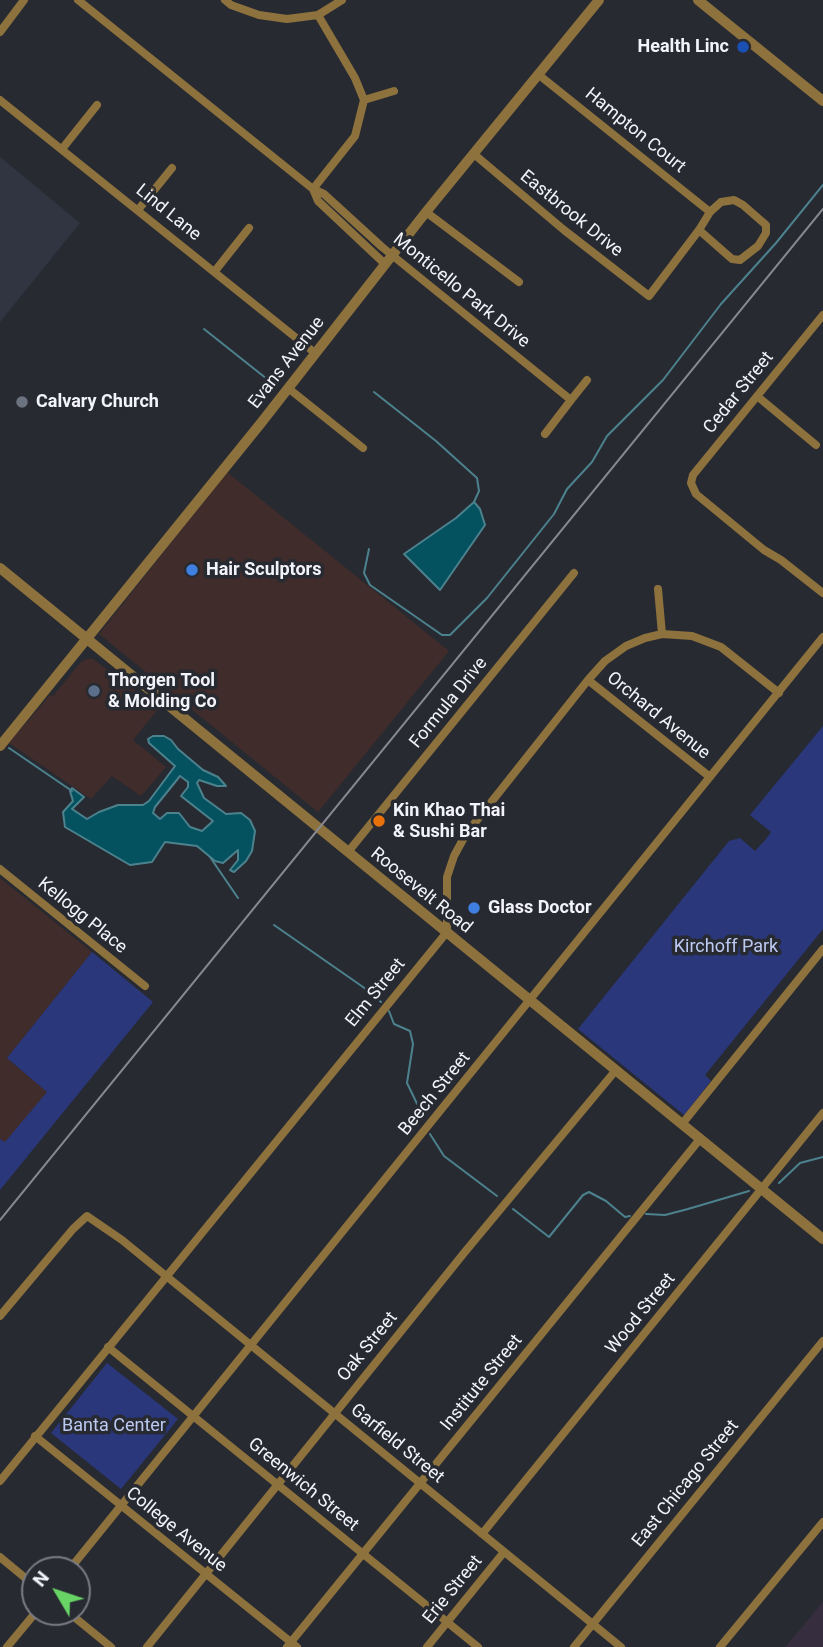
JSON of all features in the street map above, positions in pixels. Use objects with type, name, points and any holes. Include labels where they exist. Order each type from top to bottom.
[{"type":"street","points":[[0,32],[24,0]]},
{"type":"street","name":"Monticello Park Drive","points":[[79,0],[313,189],[324,194],[382,247],[571,400]]},
{"type":"street","points":[[225,0],[231,5],[259,15],[287,19],[318,15],[342,0]]},
{"type":"street","name":"Evans Avenue","points":[[0,746],[426,212],[599,0]]},
{"type":"street","points":[[698,0],[823,101]]},
{"type":"street","points":[[313,189],[355,136],[364,100],[355,78],[318,15]]},
{"type":"street","name":"Hampton Court","points":[[539,75],[710,212]]},
{"type":"street","points":[[364,100],[394,91]]},
{"type":"street","name":"Lind Lane","points":[[0,100],[315,354]]},
{"type":"street","points":[[62,149],[97,105]]},
{"type":"street","name":"Eastbrook Drive","points":[[475,155],[564,230],[649,296],[699,230]]},
{"type":"street","points":[[138,210],[172,168]]},
{"type":"street","name":"Monticello Park Drive","points":[[313,189],[318,201],[385,264]]},
{"type":"street","points":[[734,200],[766,225],[766,233],[758,246],[740,260],[732,259],[699,230],[710,212],[722,202],[734,200]]},
{"type":"street","points":[[426,212],[519,282]]},
{"type":"street","points":[[215,271],[250,228]]},
{"type":"street","name":"Cedar Street","points":[[823,314],[694,475],[691,483],[696,495],[823,593]]},
{"type":"street","points":[[545,433],[587,380]]},
{"type":"street","points":[[288,388],[363,448]]},
{"type":"street","points":[[757,396],[817,445]]},
{"type":"street","name":"Roosevelt Road","points":[[0,568],[823,1239]]},
{"type":"street","name":"Formula Drive","points":[[348,852],[574,573]]},
{"type":"street","points":[[658,589],[662,634]]},
{"type":"street","points":[[447,932],[447,877],[466,834],[587,680],[626,646],[662,634],[692,636],[721,647],[779,693]]},
{"type":"street","name":"Beech Street","points":[[80,1556],[823,637]]},
{"type":"street","name":"Orchard Avenue","points":[[587,680],[710,777]]},
{"type":"street","name":"Kellogg Place","points":[[0,869],[145,986]]},
{"type":"street","name":"Elm Street","points":[[0,1481],[447,932]]},
{"type":"street","points":[[682,1124],[823,949]]},
{"type":"street","name":"Oak Street","points":[[147,1647],[334,1413],[616,1070]]},
{"type":"street","name":"Wood Street","points":[[482,1534],[823,1113]]},
{"type":"street","name":"Institute Street","points":[[292,1645],[700,1139]]},
{"type":"street","name":"Garfield Street","points":[[0,1316],[87,1216],[122,1240],[621,1647]]},
{"type":"street","name":"East Chicago Street","points":[[574,1647],[823,1341]]},
{"type":"street","name":"Greenwich Street","points":[[108,1347],[478,1647]]},
{"type":"street","name":"College Avenue","points":[[35,1437],[292,1645]]},
{"type":"street","points":[[720,1647],[823,1522]]},
{"type":"street","name":"Erie Street","points":[[427,1647],[504,1552]]},
{"type":"street","points":[[0,1558],[21,1575]]},
{"type":"street","points":[[7,1647],[24,1626]]},
{"type":"street","points":[[85,1626],[111,1647]]},
{"type":"shaded area","points":[[0,157],[80,223],[0,322]]},
{"type":"shaded area","points":[[227,472],[449,651],[318,812],[99,634]]},
{"type":"shaded area","points":[[474,502],[480,509],[485,525],[440,590],[404,554],[456,518]]},
{"type":"shaded area","points":[[93,659],[159,708],[133,740],[166,767],[141,796],[112,776],[91,799],[9,743],[50,695],[53,696],[81,662]]},
{"type":"shaded area","points":[[164,736],[203,770],[218,777],[226,786],[199,780],[197,783],[204,798],[226,814],[241,813],[250,820],[255,831],[252,851],[234,872],[230,870],[238,860],[238,850],[223,863],[215,861],[197,846],[165,842],[152,862],[130,865],[65,827],[63,812],[73,801],[70,791],[72,788],[84,797],[72,809],[87,819],[118,805],[143,805],[149,801],[175,766],[149,743],[148,739]],"holes":[[[180,776],[188,782],[188,787],[181,796],[213,821],[202,831],[190,827],[179,813],[167,813],[160,819],[153,813]]]},
{"type":"shaded area","points":[[0,878],[92,952],[7,1058],[47,1092],[5,1143],[0,1139]]},
{"type":"shaded area","points":[[823,1602],[823,1647],[785,1647]]},
{"type":"green space","name":"Kirchoff Park","points":[[823,726],[823,929],[705,1075],[711,1081],[684,1115],[578,1029],[729,841],[740,838],[755,851],[766,839],[771,832],[750,815]]},
{"type":"green space","points":[[92,952],[153,1002],[0,1190],[0,1139],[5,1142],[47,1092],[7,1058]]},
{"type":"green space","name":"Banta Center","points":[[107,1363],[178,1419],[121,1489],[51,1433]]},
{"type":"waterway","points":[[369,549],[364,573],[370,585],[442,635],[450,635],[487,598],[554,514],[567,489],[592,462],[607,436],[663,380],[721,304],[823,185]]},
{"type":"waterway","points":[[204,329],[272,383]]},
{"type":"waterway","points":[[374,392],[436,441],[477,478],[479,491],[474,502]]},
{"type":"waterway","points":[[9,748],[72,791]]},
{"type":"waterway","points":[[210,857],[238,898]]},
{"type":"waterway","points":[[274,925],[381,1002]]},
{"type":"waterway","points":[[389,1011],[394,1024],[410,1031],[413,1044],[407,1083],[421,1112]]},
{"type":"waterway","points":[[430,1134],[444,1156],[497,1196]]},
{"type":"waterway","points":[[779,1183],[800,1163],[823,1157]]},
{"type":"waterway","points":[[646,1214],[665,1215],[749,1191]]},
{"type":"waterway","points":[[513,1209],[549,1237],[583,1195],[589,1192],[606,1201],[625,1217],[630,1216]]},
{"type":"railway","points":[[0,1220],[823,209]]},
{"type":"place","name":"Health Linc","points":[[743,47]]},
{"type":"place","name":"Calvary Church","points":[[22,402]]},
{"type":"place","name":"Hair Sculptors","points":[[192,570]]},
{"type":"place","name":"Thorgen Tool & Molding Co","points":[[94,691]]},
{"type":"place","name":"Kin Khao Thai & Sushi Bar","points":[[379,821]]},
{"type":"place","name":"Glass Doctor","points":[[474,908]]}]
